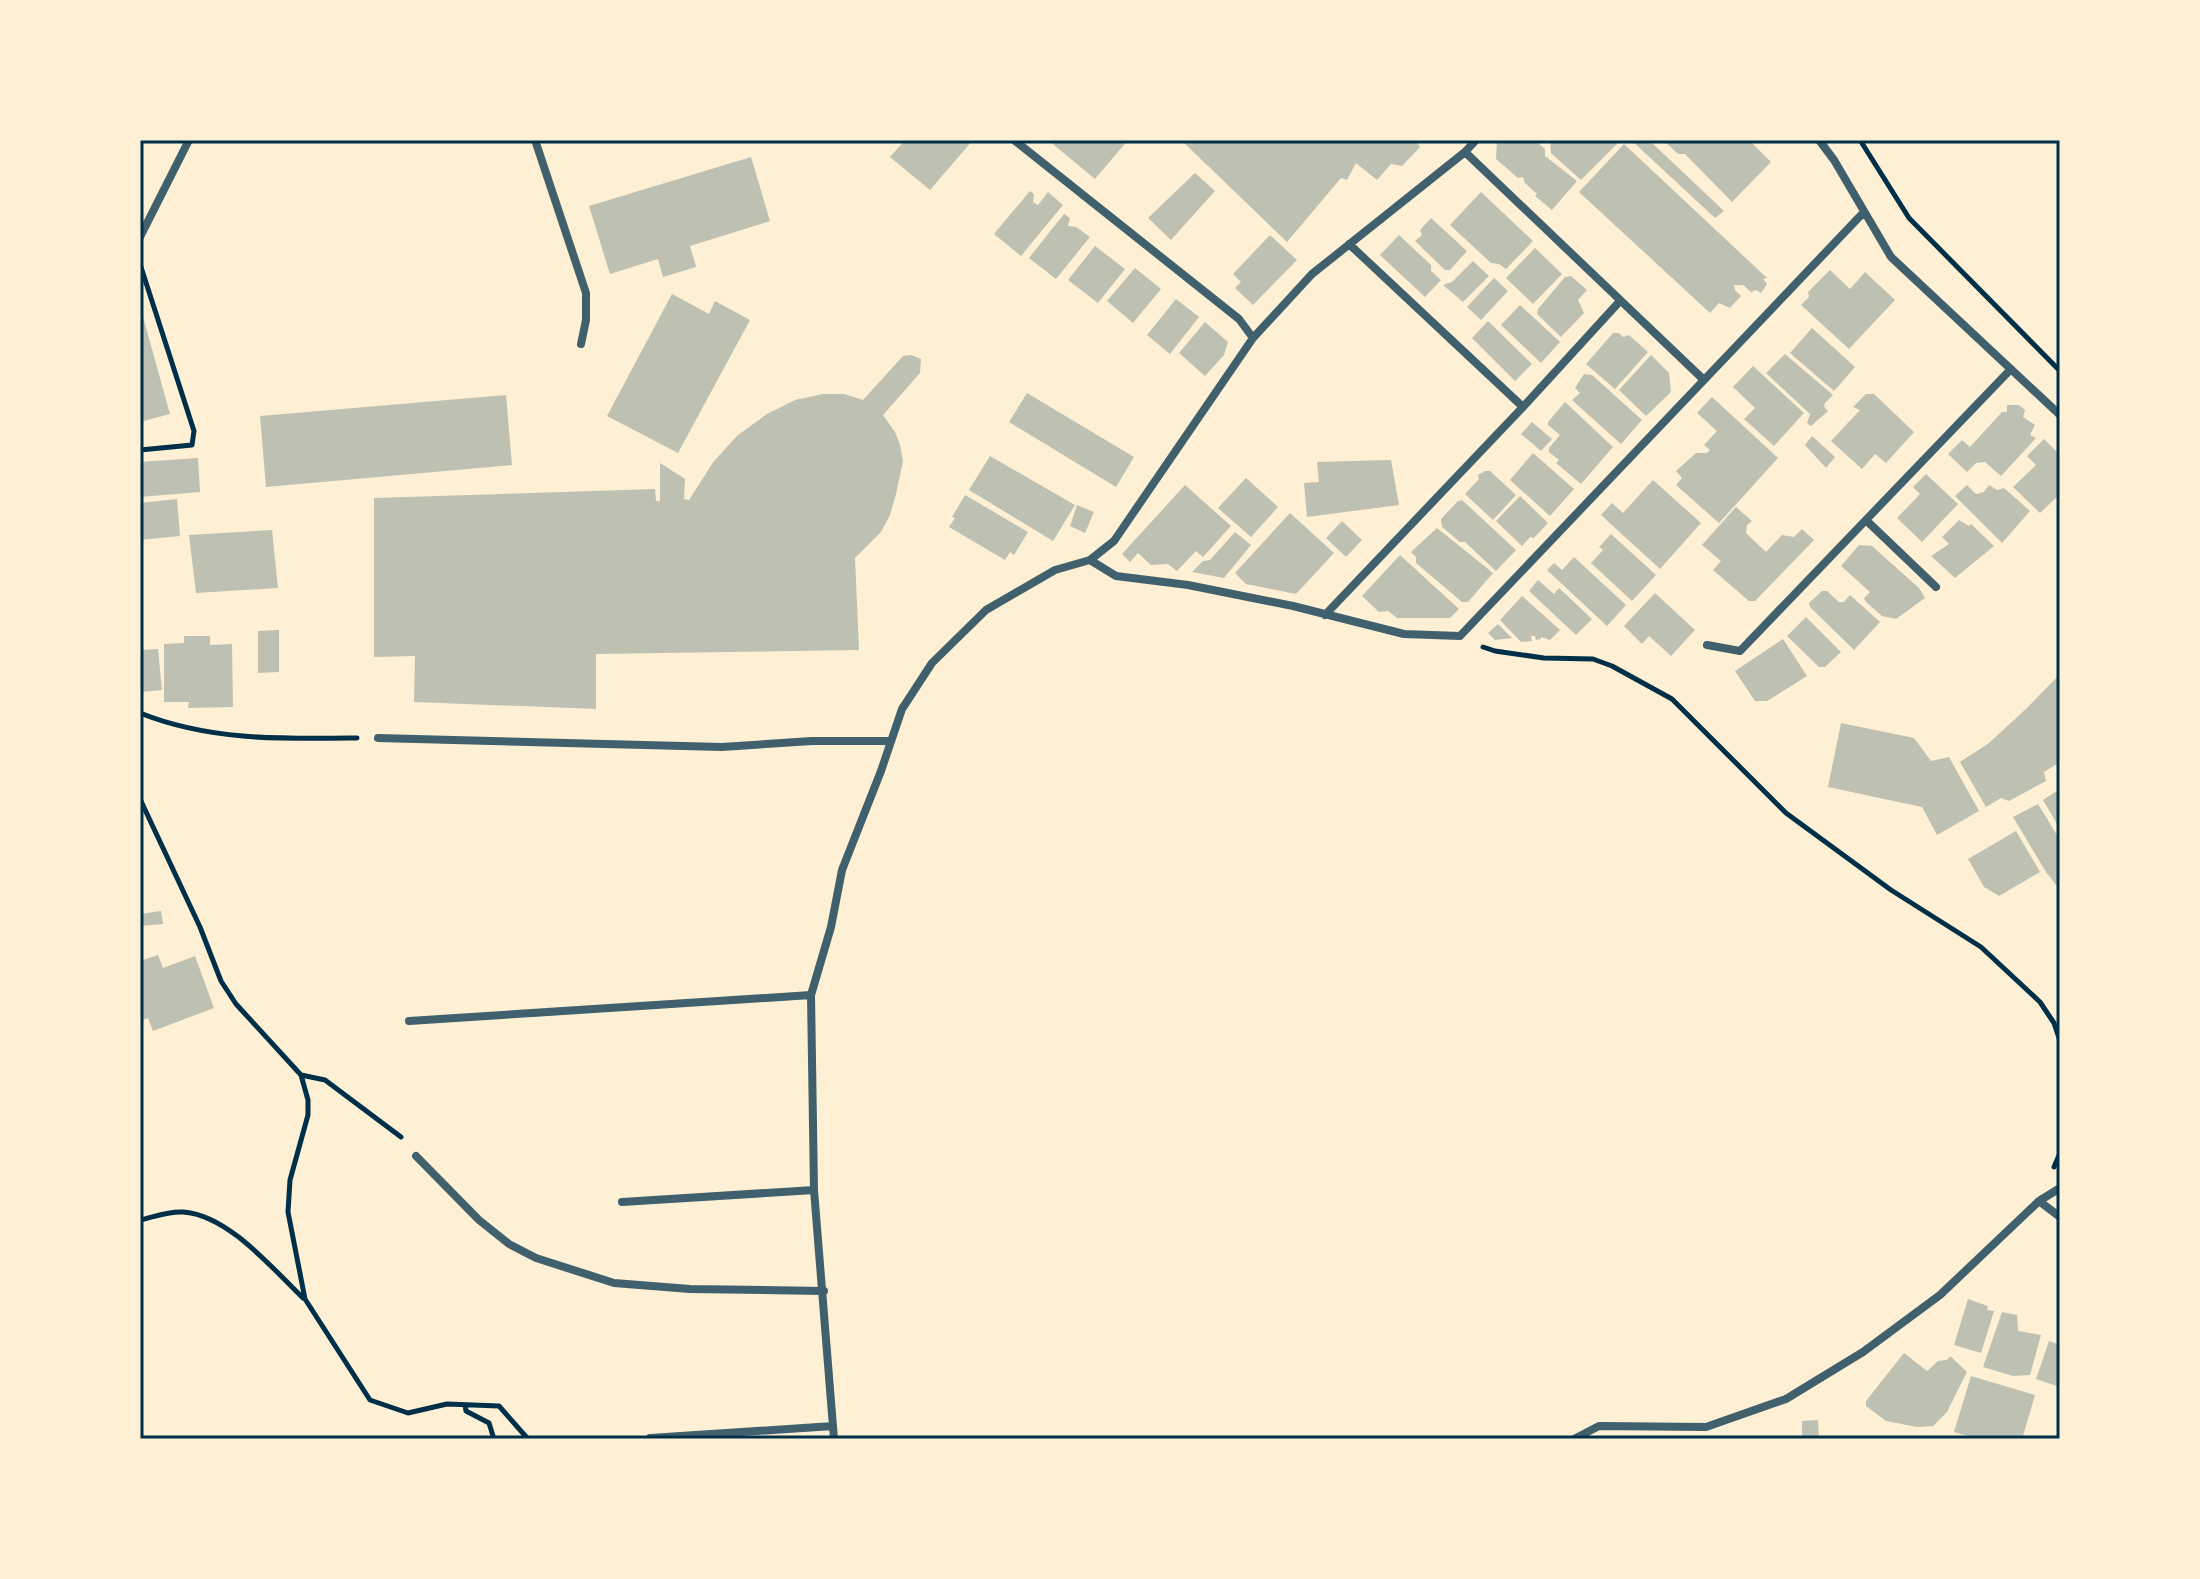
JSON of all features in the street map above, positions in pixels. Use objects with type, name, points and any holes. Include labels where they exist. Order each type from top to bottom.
[{"type":"street","points":[[140,237],[189,140]]},
{"type":"street","points":[[535,140],[586,293],[586,320],[581,344]]},
{"type":"street","points":[[1014,140],[1239,319],[1253,338]]},
{"type":"street","points":[[834,1439],[814,1190],[811,995],[831,927],[842,870],[881,771],[889,741],[913,690],[932,663],[986,610],[1055,570],[1090,560],[1114,541],[1253,338],[1312,274],[1476,140]]},
{"type":"street","points":[[1819,140],[1891,257],[2060,415]]},
{"type":"street","points":[[1465,152],[1704,380]]},
{"type":"street","points":[[1090,560],[1116,576],[1188,585],[1404,634],[1460,636],[1863,213]]},
{"type":"street","points":[[1349,244],[1523,407]]},
{"type":"street","points":[[1325,615],[1620,301]]},
{"type":"street","points":[[1707,645],[1740,651],[2011,369]]},
{"type":"street","points":[[1867,521],[1936,587]]},
{"type":"street","points":[[378,738],[722,747],[812,741],[889,741]]},
{"type":"street","points":[[409,1021],[811,995]]},
{"type":"street","points":[[416,1156],[479,1220],[509,1244],[536,1258],[614,1283],[690,1289],[824,1291]]},
{"type":"street","points":[[1574,1439],[1599,1426],[1706,1427],[1786,1399],[1863,1352],[1940,1295],[2039,1201],[2060,1188]]},
{"type":"street","points":[[622,1202],[814,1190]]},
{"type":"street","points":[[2039,1201],[2060,1217]]},
{"type":"street","points":[[650,1438],[833,1426]]},
{"type":"path","points":[[1860,140],[1909,218],[2060,371]]},
{"type":"path","points":[[140,264],[194,431],[192,445],[140,450]]},
{"type":"path","points":[[1460,636],[1495,651],[1544,658],[1593,659],[1672,699],[1786,813],[1891,890],[1981,947],[2040,1002],[2054,1023],[2060,1041]]},
{"type":"path","points":[[140,713],[183,727],[236,736],[266,739],[378,738]]},
{"type":"path","points":[[140,799],[200,927],[221,981],[236,1004],[301,1075],[308,1100],[308,1115],[290,1180],[288,1212],[305,1299]]},
{"type":"path","points":[[301,1075],[325,1080],[410,1144],[416,1156]]},
{"type":"path","points":[[140,1220],[163,1213],[185,1212],[232,1230],[305,1299],[370,1400],[408,1413],[447,1404],[499,1406],[528,1439]]},
{"type":"path","points":[[465,1405],[466,1411],[489,1423],[494,1439]]},
{"type":"building","points":[[905,140],[973,140],[930,190],[890,157]]},
{"type":"building","points":[[1048,140],[1128,140],[1095,179]]},
{"type":"building","points":[[1181,140],[1416,140],[1420,147],[1402,166],[1391,164],[1377,180],[1356,163],[1347,180],[1341,178],[1287,242]]},
{"type":"building","points":[[1497,140],[1535,140],[1545,149],[1545,156],[1577,181],[1552,210],[1535,196],[1537,194],[1523,177],[1518,178],[1496,159]]},
{"type":"building","points":[[1550,140],[1621,140],[1581,180],[1551,153]]},
{"type":"building","points":[[1631,140],[1649,140],[1724,211],[1715,218]]},
{"type":"building","points":[[1663,140],[1749,140],[1771,162],[1732,202],[1685,154],[1678,154]]},
{"type":"building","points":[[1624,144],[1767,278],[1763,279],[1767,284],[1761,293],[1756,290],[1751,292],[1743,285],[1734,285],[1741,296],[1730,308],[1719,303],[1710,313],[1579,192]]},
{"type":"building","points":[[751,157],[770,221],[690,246],[696,267],[663,277],[658,259],[610,274],[589,206]]},
{"type":"building","points":[[1195,173],[1215,191],[1171,240],[1148,218]]},
{"type":"building","points":[[1030,191],[1034,194],[1033,202],[1038,205],[1048,192],[1063,205],[1021,256],[994,234]]},
{"type":"building","points":[[1481,192],[1533,241],[1506,269],[1491,263],[1450,225]]},
{"type":"building","points":[[1064,214],[1070,218],[1068,226],[1076,227],[1090,237],[1056,279],[1029,258]]},
{"type":"building","points":[[1431,218],[1467,251],[1450,270],[1445,270],[1415,241]]},
{"type":"building","points":[[1270,235],[1297,260],[1253,305],[1235,288],[1241,282],[1233,274]]},
{"type":"building","points":[[1399,235],[1431,265],[1431,271],[1441,280],[1425,297],[1380,255]]},
{"type":"building","points":[[1095,246],[1125,269],[1098,303],[1068,280]]},
{"type":"building","points":[[1535,248],[1562,274],[1533,304],[1506,278]]},
{"type":"building","points":[[1473,261],[1489,276],[1463,302],[1443,285],[1452,282]]},
{"type":"building","points":[[1135,268],[1161,289],[1133,323],[1107,301]]},
{"type":"building","points":[[1830,270],[1850,289],[1865,272],[1895,300],[1849,349],[1801,305],[1809,297],[1808,292]]},
{"type":"building","points":[[1571,276],[1587,290],[1578,300],[1584,313],[1561,337],[1537,314],[1565,277]]},
{"type":"building","points":[[1494,278],[1508,291],[1481,320],[1467,307]]},
{"type":"building","points":[[672,294],[709,314],[715,301],[750,320],[678,453],[607,416]]},
{"type":"building","points":[[1176,299],[1199,317],[1170,354],[1147,335]]},
{"type":"building","points":[[1520,305],[1560,342],[1541,363],[1501,325]]},
{"type":"building","points":[[140,306],[170,414],[140,422]]},
{"type":"building","points":[[1488,321],[1532,364],[1515,381],[1472,338]]},
{"type":"building","points":[[1205,322],[1228,342],[1224,355],[1205,376],[1179,353]]},
{"type":"building","points":[[1812,328],[1855,367],[1834,391],[1790,353]]},
{"type":"building","points":[[1613,333],[1623,337],[1629,335],[1648,352],[1615,389],[1586,364]]},
{"type":"building","points":[[1785,354],[1833,395],[1825,403],[1828,411],[1811,426],[1807,423],[1810,414],[1766,373]]},
{"type":"building","points":[[1651,355],[1669,373],[1671,392],[1646,416],[1619,390]]},
{"type":"building","points":[[903,356],[921,359],[920,373],[883,415],[895,432],[903,461],[896,494],[881,532],[855,558],[859,650],[596,654],[596,709],[414,702],[415,656],[374,657],[374,498],[655,489],[656,501],[660,501],[660,463],[685,479],[684,499],[689,500],[714,461],[738,435],[767,414],[795,400],[823,394],[844,394],[863,400]]},
{"type":"building","points":[[1753,366],[1804,413],[1774,446],[1744,419],[1755,408],[1733,387]]},
{"type":"building","points":[[1584,374],[1592,375],[1642,420],[1621,444],[1572,400],[1580,393],[1575,388]]},
{"type":"building","points":[[1027,393],[1134,457],[1116,487],[1009,422]]},
{"type":"building","points":[[1866,394],[1874,394],[1914,432],[1886,463],[1875,454],[1862,469],[1831,441],[1860,410],[1853,407]]},
{"type":"building","points":[[506,395],[512,465],[266,487],[260,416]]},
{"type":"building","points":[[1712,397],[1778,458],[1719,523],[1676,485],[1682,478],[1676,471],[1696,453],[1710,450],[1704,445],[1717,431],[1697,413]]},
{"type":"building","points":[[1565,402],[1613,447],[1581,484],[1556,463],[1559,460],[1549,452],[1560,435],[1548,422]]},
{"type":"building","points":[[2007,405],[2019,405],[2025,410],[2023,417],[2035,425],[2030,435],[2036,438],[2001,476],[1985,462],[1976,463],[1967,472],[1948,454],[1962,440],[1970,447],[2002,412],[2007,412]]},
{"type":"building","points":[[1532,422],[1552,439],[1541,451],[1521,434]]},
{"type":"building","points":[[1812,436],[1835,457],[1826,468],[1805,445]]},
{"type":"building","points":[[2044,439],[2060,455],[2060,494],[2040,513],[2013,487],[2036,465],[2027,456]]},
{"type":"building","points":[[1533,453],[1574,489],[1550,516],[1510,480]]},
{"type":"building","points":[[990,456],[1075,505],[1053,541],[969,490]]},
{"type":"building","points":[[198,458],[200,492],[140,497],[140,462]]},
{"type":"building","points":[[1391,460],[1399,505],[1307,517],[1304,483],[1319,482],[1317,462]]},
{"type":"building","points":[[1490,471],[1516,495],[1493,520],[1465,494],[1479,479],[1478,475]]},
{"type":"building","points":[[1926,474],[1958,504],[1922,542],[1897,518],[1920,494],[1913,487]]},
{"type":"building","points":[[1246,478],[1278,507],[1251,537],[1218,508]]},
{"type":"building","points":[[1653,480],[1701,523],[1660,569],[1601,515],[1612,503],[1623,513]]},
{"type":"building","points":[[1185,485],[1231,526],[1203,557],[1196,551],[1177,571],[1168,564],[1151,565],[1138,553],[1130,562],[1122,554]]},
{"type":"building","points":[[1967,485],[1976,494],[1984,492],[1989,485],[1997,490],[2004,488],[2030,511],[2002,543],[1955,496]]},
{"type":"building","points":[[965,495],[1028,532],[1014,555],[1010,552],[1005,560],[949,527]]},
{"type":"building","points":[[1520,496],[1548,523],[1522,546],[1496,521]]},
{"type":"building","points":[[177,499],[180,536],[140,540],[140,503]]},
{"type":"building","points":[[1462,500],[1516,550],[1496,571],[1465,542],[1460,542],[1442,527],[1441,519]]},
{"type":"building","points":[[1077,505],[1094,512],[1085,533],[1070,526]]},
{"type":"building","points":[[1736,507],[1752,521],[1747,525],[1746,533],[1766,552],[1782,535],[1794,537],[1802,529],[1814,540],[1755,601],[1749,601],[1713,570],[1721,561],[1702,545]]},
{"type":"building","points":[[1290,513],[1334,553],[1296,594],[1246,584],[1235,573]]},
{"type":"building","points":[[1959,520],[1969,526],[1971,524],[1994,546],[1955,578],[1931,556],[1949,544],[1942,537]]},
{"type":"building","points":[[1342,521],[1362,540],[1346,557],[1326,538]]},
{"type":"building","points":[[1437,528],[1493,573],[1468,602],[1462,602],[1416,563],[1416,557],[1411,552]]},
{"type":"building","points":[[272,530],[278,588],[196,593],[189,535]]},
{"type":"building","points":[[1235,532],[1251,545],[1224,578],[1192,572],[1203,561],[1210,560]]},
{"type":"building","points":[[1611,534],[1656,575],[1632,601],[1591,563],[1603,550],[1599,547]]},
{"type":"building","points":[[1859,545],[1872,546],[1919,588],[1925,598],[1896,619],[1882,616],[1864,598],[1870,592],[1841,566]]},
{"type":"building","points":[[1400,555],[1459,609],[1450,618],[1397,618],[1388,611],[1379,612],[1362,596]]},
{"type":"building","points":[[1574,557],[1626,605],[1607,626],[1547,570],[1554,563],[1562,570]]},
{"type":"building","points":[[1538,580],[1554,594],[1559,588],[1592,619],[1576,635],[1529,591]]},
{"type":"building","points":[[1822,591],[1827,591],[1839,602],[1844,602],[1850,595],[1880,622],[1854,650],[1810,607],[1809,603]]},
{"type":"building","points":[[1655,593],[1695,630],[1671,656],[1649,636],[1642,644],[1624,626]]},
{"type":"building","points":[[1522,596],[1560,630],[1550,640],[1541,637],[1536,640],[1535,636],[1531,636],[1532,641],[1521,642],[1500,620]]},
{"type":"building","points":[[1806,617],[1841,652],[1825,667],[1819,667],[1787,636]]},
{"type":"building","points":[[1498,624],[1512,638],[1495,640],[1488,633]]},
{"type":"building","points":[[279,630],[279,672],[258,673],[258,631]]},
{"type":"building","points":[[184,636],[210,636],[210,645],[232,644],[233,707],[188,708],[189,702],[164,702],[164,644],[184,643]]},
{"type":"building","points":[[1783,639],[1807,676],[1767,701],[1755,701],[1735,671]]},
{"type":"building","points":[[158,649],[162,690],[140,692],[140,650]]},
{"type":"building","points":[[2060,670],[2060,762],[2044,772],[2046,781],[2009,801],[2001,798],[1986,807],[1960,762],[1989,743],[2027,708]]},
{"type":"building","points":[[1841,723],[1914,738],[1931,761],[1949,757],[1979,811],[1937,835],[1922,807],[1828,787]]},
{"type":"building","points":[[2060,789],[2060,829],[2043,800]]},
{"type":"building","points":[[2038,804],[2060,840],[2060,890],[2013,817]]},
{"type":"building","points":[[2016,831],[2040,872],[1999,896],[1984,887],[1968,859]]},
{"type":"building","points":[[161,911],[163,924],[140,926],[140,914]]},
{"type":"building","points":[[158,955],[163,968],[195,956],[214,1008],[153,1031],[148,1018],[140,1021],[140,961]]},
{"type":"building","points":[[1968,1299],[1994,1311],[1981,1353],[1954,1345]]},
{"type":"building","points":[[2002,1312],[2017,1315],[2018,1331],[2041,1335],[2030,1375],[2013,1376],[1983,1367]]},
{"type":"building","points":[[2049,1341],[2060,1345],[2060,1387],[2036,1379]]},
{"type":"building","points":[[1904,1353],[1927,1371],[1950,1356],[1967,1372],[1947,1412],[1933,1426],[1917,1427],[1886,1421],[1866,1406],[1866,1401]]},
{"type":"building","points":[[1971,1376],[2035,1395],[2022,1439],[1978,1439],[1954,1432]]},
{"type":"building","points":[[1818,1420],[1819,1439],[1802,1439],[1802,1421]]}]
